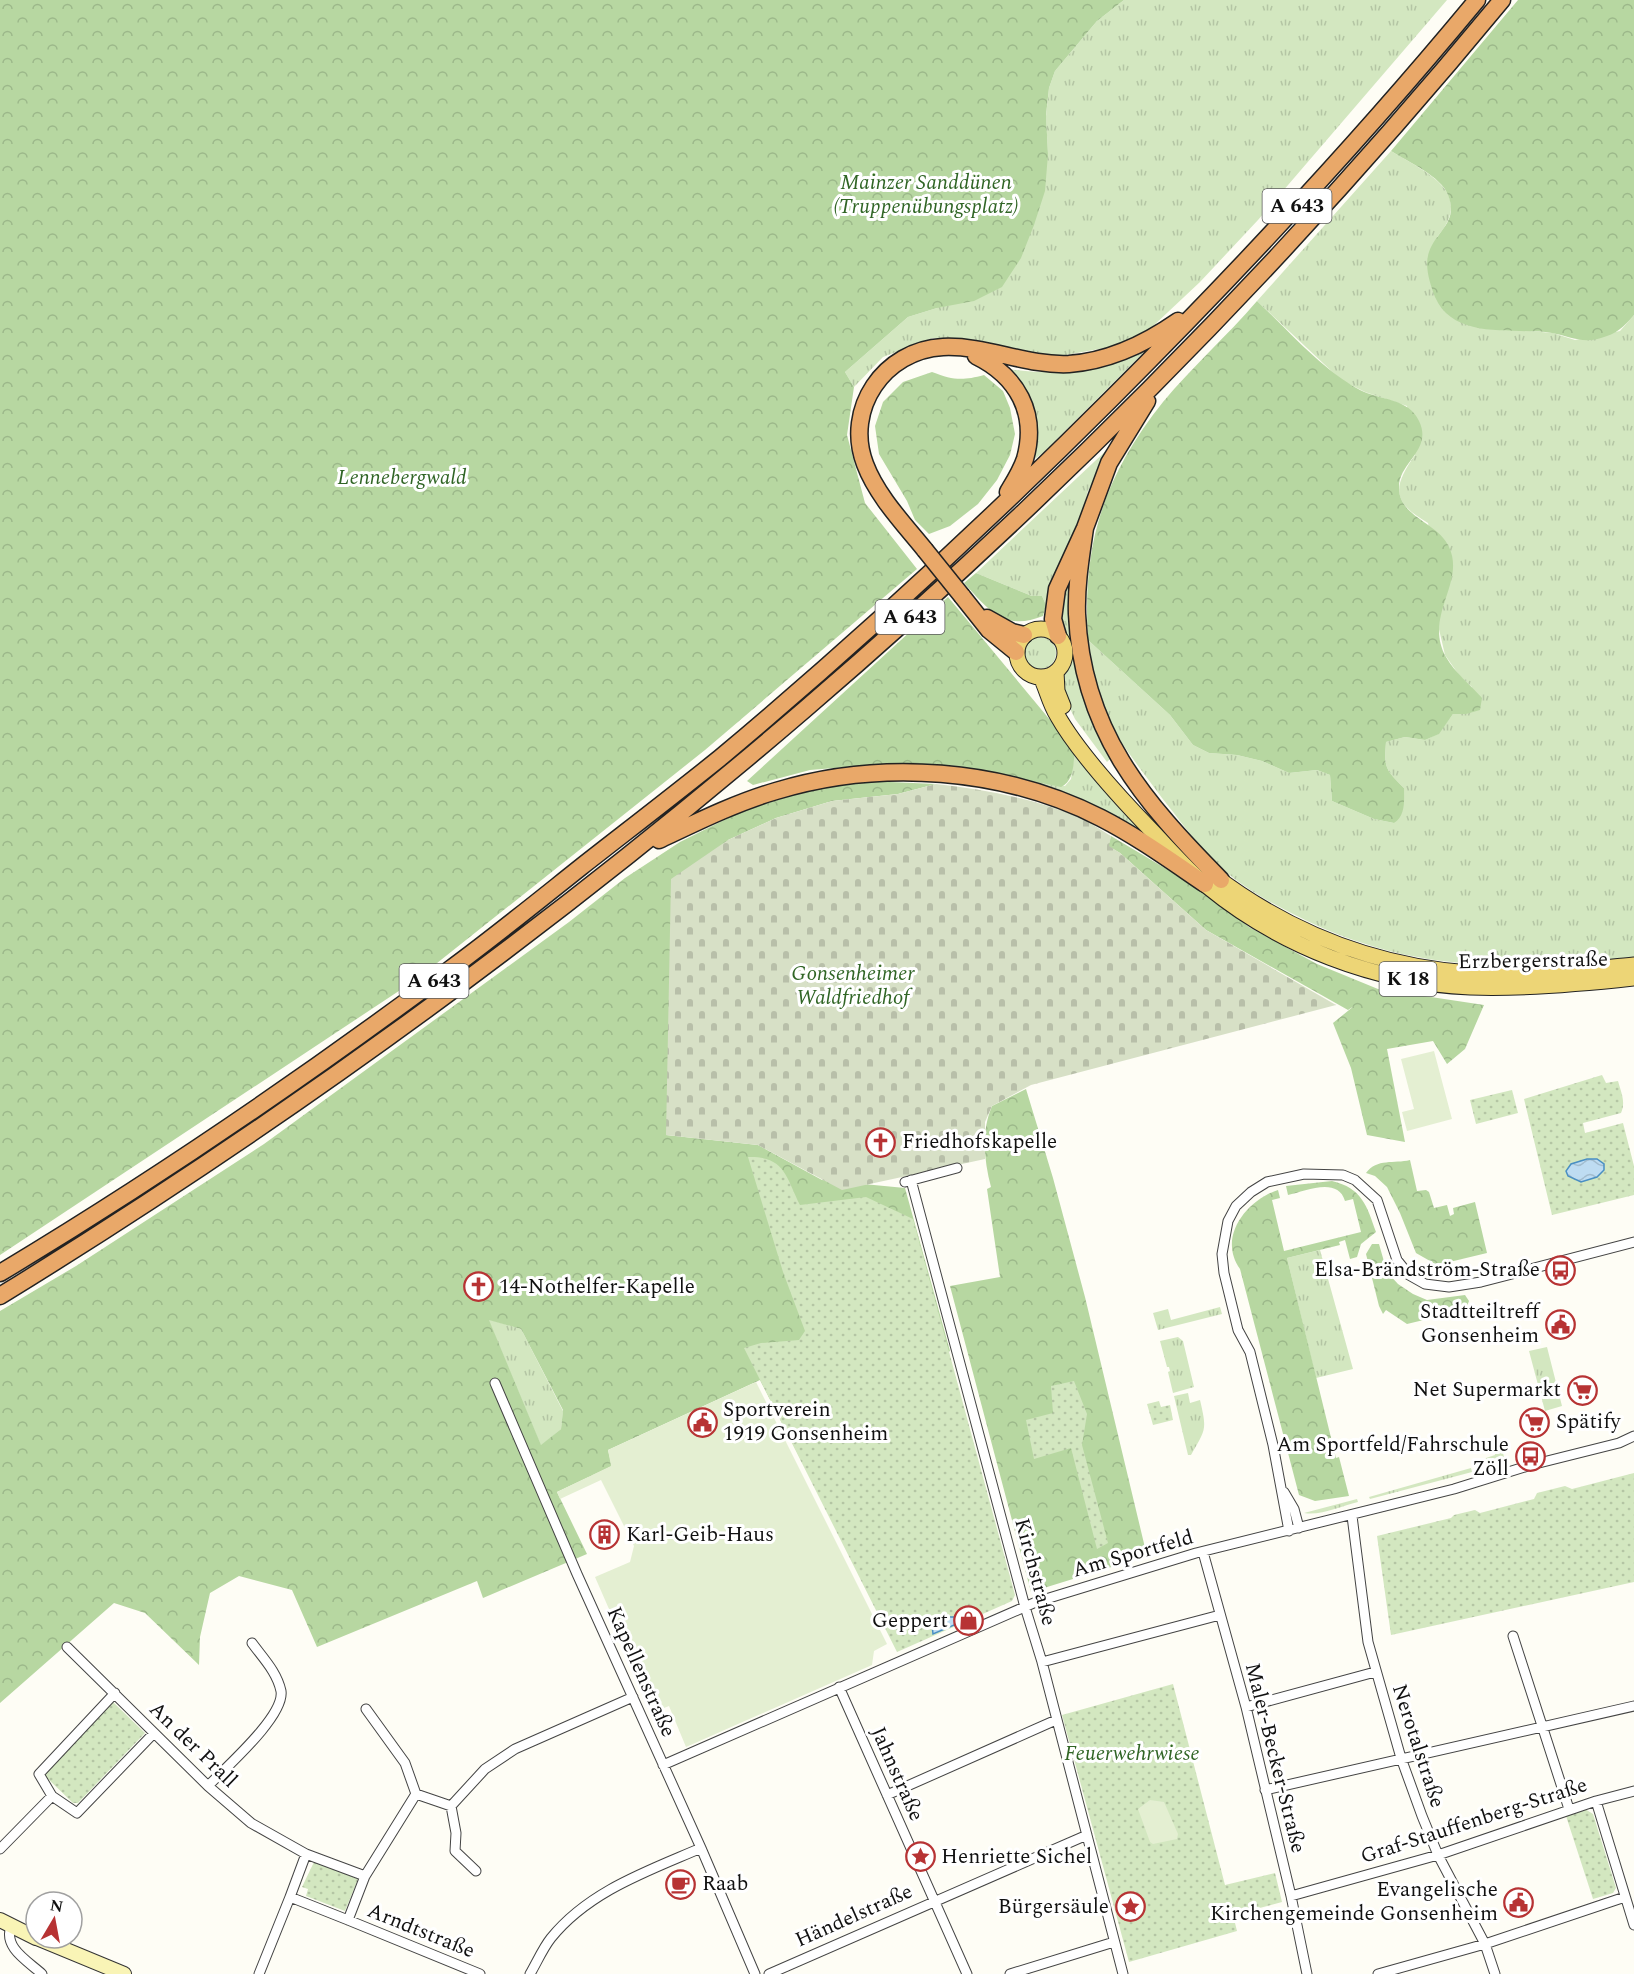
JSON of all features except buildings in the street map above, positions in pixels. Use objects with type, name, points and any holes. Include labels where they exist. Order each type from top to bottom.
[{"type":"highway","name":"A 643","points":[[0,1273],[209,1140],[341,1049],[452,968],[718,759],[842,652],[997,510],[1207,303],[1386,108],[1478,0]]},
{"type":"highway","name":"A 643","points":[[0,1296],[207,1165],[459,987],[636,851],[863,659],[981,552],[1170,368],[1316,213],[1460,51],[1502,0]]},
{"type":"highway","points":[[1016,652],[989,630],[889,504],[869,473],[862,453],[860,428],[864,405],[875,384],[884,372],[903,358],[946,347],[1037,362],[1068,364],[1088,362],[1108,357],[1149,340],[1207,303]]},
{"type":"highway","points":[[946,347],[975,355],[999,368],[1014,385],[1025,408],[1028,431],[1025,460],[997,510]]},
{"type":"highway","points":[[1058,636],[1053,619],[1054,599],[1085,528],[1096,495],[1114,453],[1170,368]]},
{"type":"highway","points":[[1085,528],[1078,582],[1078,629],[1084,668],[1102,724],[1114,750],[1146,799],[1213,882]]},
{"type":"highway","points":[[962,596],[996,624],[1024,635]]},
{"type":"highway","points":[[636,851],[738,804],[787,788],[858,775],[940,774],[981,779],[1021,788],[1061,801],[1099,817],[1213,882]]},
{"type":"main road","points":[[1056,672],[1041,677],[1026,673],[1021,667],[1016,652],[1017,645],[1024,635],[1030,631],[1045,629],[1058,636],[1065,650],[1065,658],[1056,672],[1057,691],[1061,702],[1084,740],[1111,774],[1213,882]]},
{"type":"main road","points":[[1041,677],[1056,713],[1086,756],[1138,817],[1213,882]]},
{"type":"main road","name":"Erzbergerstraße","points":[[1213,882],[1294,927],[1320,939],[1381,960],[1438,970],[1503,974],[1634,965]]},
{"type":"main road","name":"Erzbergerstraße","points":[[1213,882],[1254,920],[1288,939],[1315,951],[1377,972],[1469,987],[1541,986],[1634,978]]},
{"type":"main road","points":[[5,1923],[24,1932]]},
{"type":"main road","points":[[65,1950],[124,1974]]},
{"type":"street","name":"Kirchstraße","points":[[957,1168],[908,1181],[1042,1662],[1123,1974]]},
{"type":"street","points":[[1288,1530],[1282,1488],[1250,1352],[1238,1330],[1224,1273],[1222,1254],[1228,1221],[1236,1206],[1251,1192],[1267,1182],[1304,1174],[1344,1175],[1355,1180],[1377,1200],[1397,1260],[1409,1275],[1425,1284],[1449,1287],[1481,1282],[1634,1242]]},
{"type":"street","name":"Kapellenstraße","points":[[495,1383],[577,1574],[701,1848],[755,1974]]},
{"type":"street","name":"Am Sportfeld","points":[[663,1765],[1025,1607],[1094,1583],[1203,1552],[1454,1489],[1531,1465],[1619,1443],[1634,1436]]},
{"type":"street","points":[[1282,1488],[1294,1509],[1299,1528]]},
{"type":"street","name":"Nerotalstraße","points":[[1352,1516],[1368,1642],[1401,1758],[1438,1855],[1485,1944],[1495,1974]]},
{"type":"street","name":"Maler-Becker-Straße","points":[[1203,1552],[1246,1707],[1307,1974]]},
{"type":"street","points":[[1042,1662],[1220,1615]]},
{"type":"street","points":[[1513,1636],[1569,1809]]},
{"type":"street","points":[[208,1786],[270,1721],[280,1706],[282,1693],[275,1673],[252,1643]]},
{"type":"street","name":"An der Prall","points":[[67,1647],[208,1786],[251,1823],[306,1854],[365,1876]]},
{"type":"street","points":[[1246,1707],[1375,1672]]},
{"type":"street","name":"Jahnstraße","points":[[839,1687],[967,1974]]},
{"type":"street","points":[[115,1693],[39,1774],[52,1796],[77,1813],[154,1732]]},
{"type":"street","points":[[451,1806],[485,1769],[515,1749],[633,1697]]},
{"type":"street","points":[[1265,1790],[1634,1706]]},
{"type":"street","points":[[366,1709],[405,1762],[416,1794]]},
{"type":"street","points":[[887,1795],[1056,1720]]},
{"type":"street","name":"Graf-Stauffenberg-Straße","points":[[1291,1896],[1438,1855],[1569,1809],[1634,1791]]},
{"type":"street","points":[[416,1794],[451,1806]]},
{"type":"street","points":[[348,1920],[365,1876],[416,1794]]},
{"type":"street","points":[[0,1849],[52,1796]]},
{"type":"street","points":[[1596,1801],[1634,1924]]},
{"type":"street","points":[[451,1806],[456,1833],[455,1851],[476,1871]]},
{"type":"street","name":"Händelstraße","points":[[769,1974],[1087,1835]]},
{"type":"street","points":[[530,1974],[551,1938],[586,1904],[623,1882],[701,1848]]},
{"type":"street","points":[[259,1974],[306,1854]]},
{"type":"street","name":"Arndtstraße","points":[[290,1897],[480,1974]]},
{"type":"street","points":[[1378,1974],[1485,1944],[1625,1897]]},
{"type":"street","points":[[5,1923],[12,1947],[42,1974]]},
{"type":"street","points":[[1011,1974],[1114,1942]]},
{"type":"green space","name":"Lennebergwald","points":[[0,0],[1124,0],[1097,21],[1055,71],[1049,88],[1046,115],[1048,154],[1045,191],[1021,258],[1002,287],[974,301],[937,308],[908,317],[845,372],[854,387],[847,435],[865,503],[917,569],[705,750],[417,979],[0,1255]]},
{"type":"green space","name":"Mainzer Sanddünen (Truppenübungsplatz)","points":[[1124,0],[1447,0],[1258,220],[1200,282],[1151,328],[1116,346],[1060,356],[933,338],[883,357],[854,387],[845,372],[908,317],[937,308],[1048,154],[1046,116],[1049,88],[1055,71],[1097,21]]},
{"type":"green space","points":[[1518,0],[1634,0],[1634,315],[1615,332],[1594,340],[1582,340],[1552,333],[1504,331],[1471,326],[1456,320],[1444,311],[1433,292],[1427,263],[1433,244],[1449,219],[1451,204],[1439,182],[1391,151]]},
{"type":"green space","points":[[1391,151],[1418,167],[1441,185],[1449,196],[1451,208],[1448,221],[1437,237],[1530,331],[1553,333],[1575,340],[1620,331],[1634,315],[1634,957],[1544,964],[1460,963],[1378,948],[1336,934],[1293,914],[1241,884],[1207,854],[1126,750],[1108,719],[1097,691],[1088,640],[1170,715],[1193,745],[1209,753],[1237,755],[1262,761],[1289,773],[1317,770],[1330,775],[1332,801],[1374,819],[1394,823],[1404,788],[1387,768],[1386,742],[1405,737],[1425,740],[1438,734],[1453,714],[1466,714],[1472,687],[1459,675],[1445,655],[1438,625],[1443,602],[1428,523],[1408,508],[1399,494],[1402,477],[1415,455],[1407,406],[1365,392],[1341,380],[1257,301]]},
{"type":"green space","points":[[1257,301],[1332,372],[1360,390],[1408,408],[1419,421],[1422,431],[1419,448],[1400,478],[1400,497],[1411,513],[1444,538],[1449,547],[1453,560],[1452,574],[1441,614],[1440,642],[1450,663],[1482,698],[1480,710],[1466,714],[1453,714],[1439,734],[1425,740],[1405,737],[1386,742],[1387,768],[1404,788],[1401,816],[1394,823],[1374,819],[1332,801],[1330,775],[1317,770],[1289,773],[1262,761],[1237,755],[1209,753],[1193,745],[1170,715],[1088,640],[1087,606],[1093,543],[1111,485],[1125,457],[1163,402]]},
{"type":"green space","points":[[1145,351],[1044,452],[1032,461],[1008,369],[1062,372],[1094,368]]},
{"type":"green space","points":[[932,372],[958,379],[984,375],[1003,391],[1010,408],[1015,434],[1010,455],[997,480],[978,504],[950,526],[929,534],[915,520],[907,501],[879,454],[875,426],[883,402],[903,382]]},
{"type":"green space","points":[[1111,446],[1088,491],[1078,525],[1046,605],[1042,596],[1032,596],[976,573]]},
{"type":"green space","points":[[976,573],[1032,596],[1042,596],[1046,605],[1043,616],[1018,621],[998,615],[964,583]]},
{"type":"green space","points":[[1071,578],[1111,758],[1107,762],[1075,719],[1063,694],[1062,676],[1069,664],[1071,651],[1068,639],[1064,635],[1058,603]]},
{"type":"green space","points":[[948,597],[1075,750],[1071,776],[1066,784],[1061,787],[958,766],[895,763],[810,770],[753,785],[747,781]]},
{"type":"green space","points":[[1040,637],[1051,642],[1056,653],[1051,664],[1040,669],[1029,664],[1024,653],[1029,642]]},
{"type":"green space","points":[[1075,750],[1144,829],[1142,832],[1072,796],[1016,778],[1065,786],[1071,779]]},
{"type":"green space","points":[[867,781],[936,784],[898,794],[832,801],[776,818],[728,840],[666,1135],[758,1145],[822,1180],[905,1188],[950,1351],[802,1462],[760,1380],[608,1450],[612,1466],[557,1492],[587,1554],[483,1598],[477,1581],[317,1647],[292,1590],[239,1576],[210,1593],[200,1637],[199,1665],[145,1613],[114,1603],[0,1703],[0,1311],[76,1266],[264,1144],[569,922],[625,878],[680,842],[740,812],[805,791]],"holes":[[[489,1320],[521,1329],[563,1410],[561,1429],[541,1445]]]},
{"type":"green space","name":"Gonsenheimer Waldfriedhof","points":[[936,784],[1027,800],[1087,821],[1111,836],[1109,846],[1120,853],[1206,930],[1336,1005],[1031,1085],[992,1106],[985,1122],[985,1159],[842,1190],[758,1145],[666,1135],[671,879],[728,840],[776,818],[832,801],[898,794]]},
{"type":"green space","points":[[1111,836],[1195,886],[1249,927],[1317,964],[1378,989],[1484,1005],[1465,1049],[1447,1064],[1433,1041],[1387,1049],[1405,1142],[1367,1135],[1351,1068],[1333,1023],[1354,1006],[1348,1010],[1206,930],[1120,853],[1108,846]]},
{"type":"green space","points":[[1434,1051],[1452,1119],[1407,1131],[1402,1112],[1414,1109],[1401,1059]]},
{"type":"green space","points":[[1602,1075],[1606,1083],[1618,1081],[1623,1105],[1621,1113],[1583,1123],[1585,1133],[1623,1123],[1634,1166],[1634,1195],[1552,1215],[1524,1099]]},
{"type":"green space","points":[[1026,1089],[1085,1297],[1147,1556],[1031,1592],[950,1286],[1000,1277],[987,1189],[991,1187],[985,1156],[986,1126],[992,1106]]},
{"type":"green space","points":[[1512,1090],[1518,1113],[1476,1124],[1470,1100]]},
{"type":"green space","points":[[748,1157],[770,1160],[777,1164],[787,1177],[800,1205],[866,1197],[913,1219],[1015,1595],[1012,1601],[897,1652],[744,1348],[761,1343],[799,1340],[805,1331],[783,1272]]},
{"type":"green space","points":[[1410,1160],[1417,1191],[1429,1192],[1434,1208],[1447,1205],[1450,1216],[1454,1214],[1453,1208],[1475,1202],[1487,1253],[1437,1265],[1416,1253],[1387,1187],[1375,1176],[1366,1173],[1370,1168],[1381,1163]]},
{"type":"green space","points":[[1332,1181],[1357,1193],[1370,1214],[1376,1232],[1361,1244],[1357,1257],[1350,1259],[1345,1240],[1339,1242],[1340,1245],[1287,1258],[1336,1458],[1339,1457],[1349,1496],[1315,1501],[1299,1495],[1232,1245],[1234,1233],[1246,1211],[1256,1202],[1278,1190],[1280,1198],[1272,1200],[1284,1251],[1361,1232],[1353,1199],[1345,1201],[1341,1193],[1328,1187],[1288,1195],[1286,1186]]},
{"type":"green space","points":[[1372,1244],[1379,1244],[1387,1272],[1398,1284],[1413,1294],[1427,1300],[1465,1295],[1469,1301],[1467,1306],[1461,1311],[1407,1324],[1386,1310],[1383,1314],[1366,1254]]},
{"type":"green space","points":[[1320,1250],[1353,1369],[1316,1378],[1287,1258]]},
{"type":"green space","points":[[1220,1307],[1222,1314],[1158,1330],[1153,1313],[1168,1309],[1171,1320]]},
{"type":"green space","points":[[488,1319],[521,1329],[563,1411],[561,1429],[541,1446]]},
{"type":"green space","points":[[1178,1337],[1183,1341],[1194,1387],[1173,1393],[1169,1367],[1167,1367],[1160,1341]]},
{"type":"green space","points":[[1547,1347],[1562,1406],[1545,1411],[1529,1351]]},
{"type":"green space","points":[[1074,1381],[1087,1414],[1082,1445],[1108,1543],[1097,1549],[1071,1448],[1034,1459],[1026,1420],[1053,1413],[1051,1386]]},
{"type":"green space","name":"Sportverein 1919 Gonsenheim","points":[[756,1382],[887,1644],[874,1651],[872,1665],[686,1747],[669,1706],[654,1712],[595,1577],[630,1562],[634,1546],[601,1480],[560,1499],[557,1492],[611,1466],[608,1450]]},
{"type":"green space","points":[[1188,1393],[1190,1403],[1200,1400],[1204,1418],[1204,1429],[1191,1455],[1188,1455],[1174,1396]]},
{"type":"green space","points":[[1159,1401],[1161,1407],[1170,1405],[1173,1420],[1153,1425],[1147,1404]]},
{"type":"green space","points":[[1500,1441],[1504,1457],[1484,1462],[1486,1458],[1495,1455],[1493,1443]]},
{"type":"green space","points":[[1471,1468],[1472,1472],[1370,1499],[1369,1497]]},
{"type":"green space","points":[[1634,1473],[1634,1582],[1391,1635],[1377,1536],[1475,1510],[1480,1513],[1534,1499],[1537,1493],[1565,1486],[1572,1489]]},
{"type":"green space","points":[[1357,1499],[1358,1502],[1331,1510],[1304,1513]]},
{"type":"green space","name":"Feuerwehrwiese","points":[[1173,1684],[1225,1885],[1275,1873],[1282,1902],[1233,1915],[1237,1931],[1129,1962],[1062,1715]]},
{"type":"green space","points":[[113,1702],[145,1733],[78,1803],[73,1803],[45,1776],[46,1772]]},
{"type":"green space","points":[[1150,1800],[1164,1802],[1178,1834],[1177,1839],[1153,1844],[1150,1842],[1138,1809]]},
{"type":"green space","points":[[1585,1809],[1593,1814],[1616,1888],[1613,1893],[1593,1899],[1566,1816]]},
{"type":"green space","points":[[314,1862],[358,1879],[345,1911],[306,1896],[308,1889],[302,1887]]},
{"type":"water","points":[[1587,1159],[1597,1159],[1604,1164],[1604,1170],[1597,1177],[1581,1182],[1568,1176],[1566,1171],[1571,1164]]},
{"type":"water","points":[[949,1617],[955,1617],[959,1623],[933,1634],[932,1625]]},
{"type":"place","name":"Friedhofskapelle","points":[[881,1142]]},
{"type":"place","name":"Elsa-Brändström-Straße","points":[[1561,1270]]},
{"type":"place","name":"14-Nothelfer-Kapelle","points":[[478,1287]]},
{"type":"place","name":"Stadtteiltreff Gonsenheim","points":[[1560,1324]]},
{"type":"place","name":"Net Supermarkt","points":[[1582,1390]]},
{"type":"place","name":"Sportverein 1919 Gonsenheim","points":[[702,1422]]},
{"type":"place","name":"Spätify","points":[[1535,1422]]},
{"type":"place","name":"Am Sportfeld/Fahrschule Zöll","points":[[1530,1457]]},
{"type":"place","name":"Karl-Geib-Haus","points":[[605,1535]]},
{"type":"place","name":"Geppert","points":[[969,1621]]},
{"type":"place","name":"Henriette Sichel","points":[[920,1857]]},
{"type":"place","name":"Raab","points":[[681,1884]]},
{"type":"place","name":"Evangelische Kirchengemeinde Gonsenheim","points":[[1519,1902]]},
{"type":"place","name":"Bürgersäule","points":[[1130,1907]]}]
